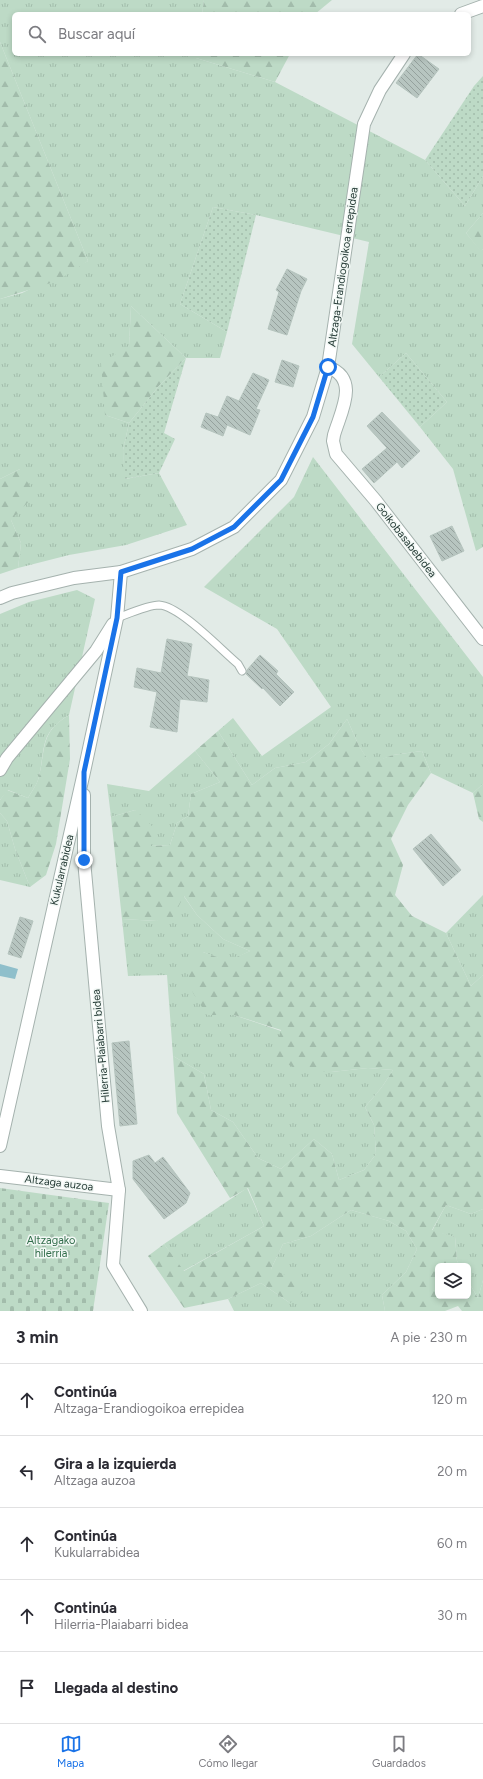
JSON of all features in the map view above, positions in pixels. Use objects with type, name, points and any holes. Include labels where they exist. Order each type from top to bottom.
[{"type":"street","points":[[466,12],[483,6]]},
{"type":"street","name":"Altzaga-Erandiogoikoa errepidea","points":[[0,598],[12,593],[74,578],[121,572],[192,549],[234,527],[281,480],[313,417],[328,367],[364,124],[380,90],[403,56]]},
{"type":"street","name":"Goikobasabebidea","points":[[328,367],[337,371],[342,376],[347,388],[333,441],[336,454],[376,501],[483,639]]},
{"type":"street","points":[[0,770],[8,758],[96,651],[117,618],[121,572]]},
{"type":"street","name":"Kukularrabidea","points":[[0,1146],[117,618]]},
{"type":"street","name":"Hilerria-Plaiabarri bidea","points":[[84,772],[84,860],[108,1126],[119,1190],[113,1265],[141,1311]]},
{"type":"street","name":"Altzaga auzoa","points":[[0,1176],[119,1190]]},
{"type":"lane","points":[[117,618],[157,605],[168,607],[190,622],[238,664],[242,671]]},
{"type":"green space","points":[[0,0],[204,0],[202,12],[12,12],[12,56],[196,56],[196,58],[275,82],[425,160],[465,206],[483,176],[483,213],[466,233],[481,251],[483,249],[483,547],[476,551],[453,469],[420,427],[447,402],[406,353],[379,377],[352,344],[369,242],[256,215],[213,207],[180,304],[227,332],[220,358],[186,358],[131,306],[129,346],[105,415],[129,423],[123,450],[125,479],[159,473],[187,525],[126,545],[69,555],[18,568],[21,543],[11,520],[20,469],[0,479],[0,299],[22,293],[88,261],[0,42]]},
{"type":"green space","points":[[204,0],[332,0],[317,12],[202,12]]},
{"type":"green space","points":[[0,42],[88,261],[57,281],[0,299]]},
{"type":"green space","points":[[196,56],[289,56],[275,82],[196,58]]},
{"type":"green space","points":[[483,76],[483,176],[465,206],[425,160],[474,86]]},
{"type":"green space","points":[[213,207],[256,215],[227,332],[180,304]]},
{"type":"green space","points":[[483,213],[483,249],[481,252],[466,233]]},
{"type":"green space","points":[[131,306],[186,358],[158,387],[129,423],[105,415],[101,363],[129,346]]},
{"type":"green space","points":[[406,353],[447,402],[420,427],[379,377]]},
{"type":"green space","points":[[186,358],[164,433],[175,439],[159,473],[124,479],[123,450],[129,423],[158,387]]},
{"type":"green space","points":[[313,457],[483,677],[483,784],[473,793],[431,773],[422,751],[393,755],[370,764],[359,746],[347,719],[329,744],[306,762],[275,768],[252,785],[218,731],[233,718],[262,756],[331,707],[277,629],[204,587],[294,497]]},
{"type":"green space","points":[[20,469],[35,495],[11,520],[21,543],[18,568],[0,574],[0,479]]},
{"type":"green space","points":[[77,590],[95,599],[69,715],[53,728],[45,741],[38,779],[28,798],[8,790],[0,800],[0,614],[29,602]]},
{"type":"green space","points":[[69,715],[70,759],[56,844],[46,875],[30,887],[15,849],[7,821],[0,813],[0,800],[7,790],[28,798],[38,779],[44,749],[49,734],[60,721]]},
{"type":"green space","points":[[347,719],[359,746],[370,763],[393,755],[422,751],[431,773],[408,805],[391,839],[403,865],[395,895],[412,916],[446,933],[471,986],[483,975],[483,1209],[471,1214],[446,1205],[432,1230],[455,1237],[458,1263],[435,1263],[435,1299],[471,1299],[471,1286],[478,1298],[483,1280],[483,1311],[462,1311],[458,1306],[445,1311],[385,1311],[382,1295],[406,1272],[417,1249],[406,1231],[389,1221],[351,1210],[311,1236],[283,1244],[271,1269],[310,1285],[290,1303],[261,1283],[228,1299],[184,1308],[148,1256],[164,1244],[184,1271],[264,1226],[248,1188],[230,1198],[177,1113],[173,1056],[204,1074],[211,1110],[233,1122],[258,1158],[281,1169],[314,1139],[332,1154],[339,1180],[364,1170],[376,1154],[374,1125],[365,1107],[382,1087],[393,1070],[368,1068],[331,1072],[298,1070],[273,1056],[281,1030],[234,1015],[207,1015],[193,993],[187,969],[203,952],[228,961],[250,951],[223,939],[197,915],[184,896],[173,917],[157,921],[122,919],[111,817],[135,810],[153,827],[151,846],[170,845],[177,823],[188,816],[191,794],[220,782],[195,751],[218,731],[252,785],[275,768],[306,762],[329,744]]},
{"type":"green space","points":[[195,751],[220,782],[191,794],[188,816],[177,823],[170,845],[151,846],[135,810],[111,817],[107,784],[149,791]]},
{"type":"green space","points":[[483,784],[483,822],[479,819],[473,793]]},
{"type":"green space","points":[[0,813],[7,821],[15,849],[30,887],[0,880]]},
{"type":"green space","points":[[183,895],[197,915],[223,939],[250,951],[228,962],[203,952],[207,1015],[234,1015],[281,1031],[331,1072],[368,1068],[393,1070],[382,1087],[365,1107],[374,1125],[376,1154],[364,1170],[339,1180],[332,1154],[314,1139],[281,1169],[258,1158],[233,1122],[211,1110],[204,1074],[173,1056],[167,975],[128,976],[122,919],[157,921]]},
{"type":"green space","points":[[483,895],[483,975],[471,986],[446,933]]},
{"type":"green space","name":"Altzagako hilerria","points":[[0,1188],[109,1203],[93,1311],[0,1311]]},
{"type":"green space","points":[[247,1188],[264,1226],[183,1271],[164,1244]]},
{"type":"green space","points":[[446,1205],[471,1214],[483,1209],[483,1280],[478,1298],[471,1286],[471,1263],[458,1263],[457,1261],[455,1237],[432,1231]]},
{"type":"green space","points":[[351,1210],[389,1221],[406,1231],[417,1249],[406,1272],[382,1295],[385,1311],[234,1311],[228,1299],[261,1283],[290,1303],[271,1269],[283,1244],[311,1236]]},
{"type":"water","points":[[0,964],[18,969],[15,979],[0,976]]},
{"type":"building","points":[[416,56],[421,56],[439,69],[417,98],[396,83]]},
{"type":"building","points":[[287,269],[307,279],[301,291],[287,335],[268,329],[279,292],[276,290]]},
{"type":"building","points":[[282,360],[299,366],[293,387],[275,382]]},
{"type":"building","points":[[253,373],[269,380],[256,409],[260,410],[250,435],[227,425],[223,436],[201,427],[206,413],[218,417],[227,396],[239,401]]},
{"type":"building","points":[[382,412],[420,451],[402,468],[397,462],[374,483],[362,469],[387,448],[367,426]]},
{"type":"building","points":[[452,526],[464,551],[442,561],[430,536]]},
{"type":"building","points":[[167,639],[192,644],[187,676],[209,680],[207,702],[180,699],[177,732],[150,727],[157,692],[134,687],[137,668],[161,673]]},
{"type":"building","points":[[260,655],[278,671],[276,674],[294,692],[280,706],[263,688],[262,689],[246,674],[247,670]]},
{"type":"building","points":[[431,834],[461,870],[443,886],[413,849]]},
{"type":"building","points":[[20,917],[33,921],[21,958],[8,954]]},
{"type":"building","points":[[129,1041],[137,1124],[120,1126],[112,1043]]},
{"type":"building","points":[[149,1155],[155,1163],[163,1157],[190,1193],[186,1203],[164,1219],[133,1179],[133,1161]]},
{"type":"route","points":[[84,860],[84,772],[117,618],[121,572],[192,549],[234,527],[281,480],[313,417],[328,367]]}]
